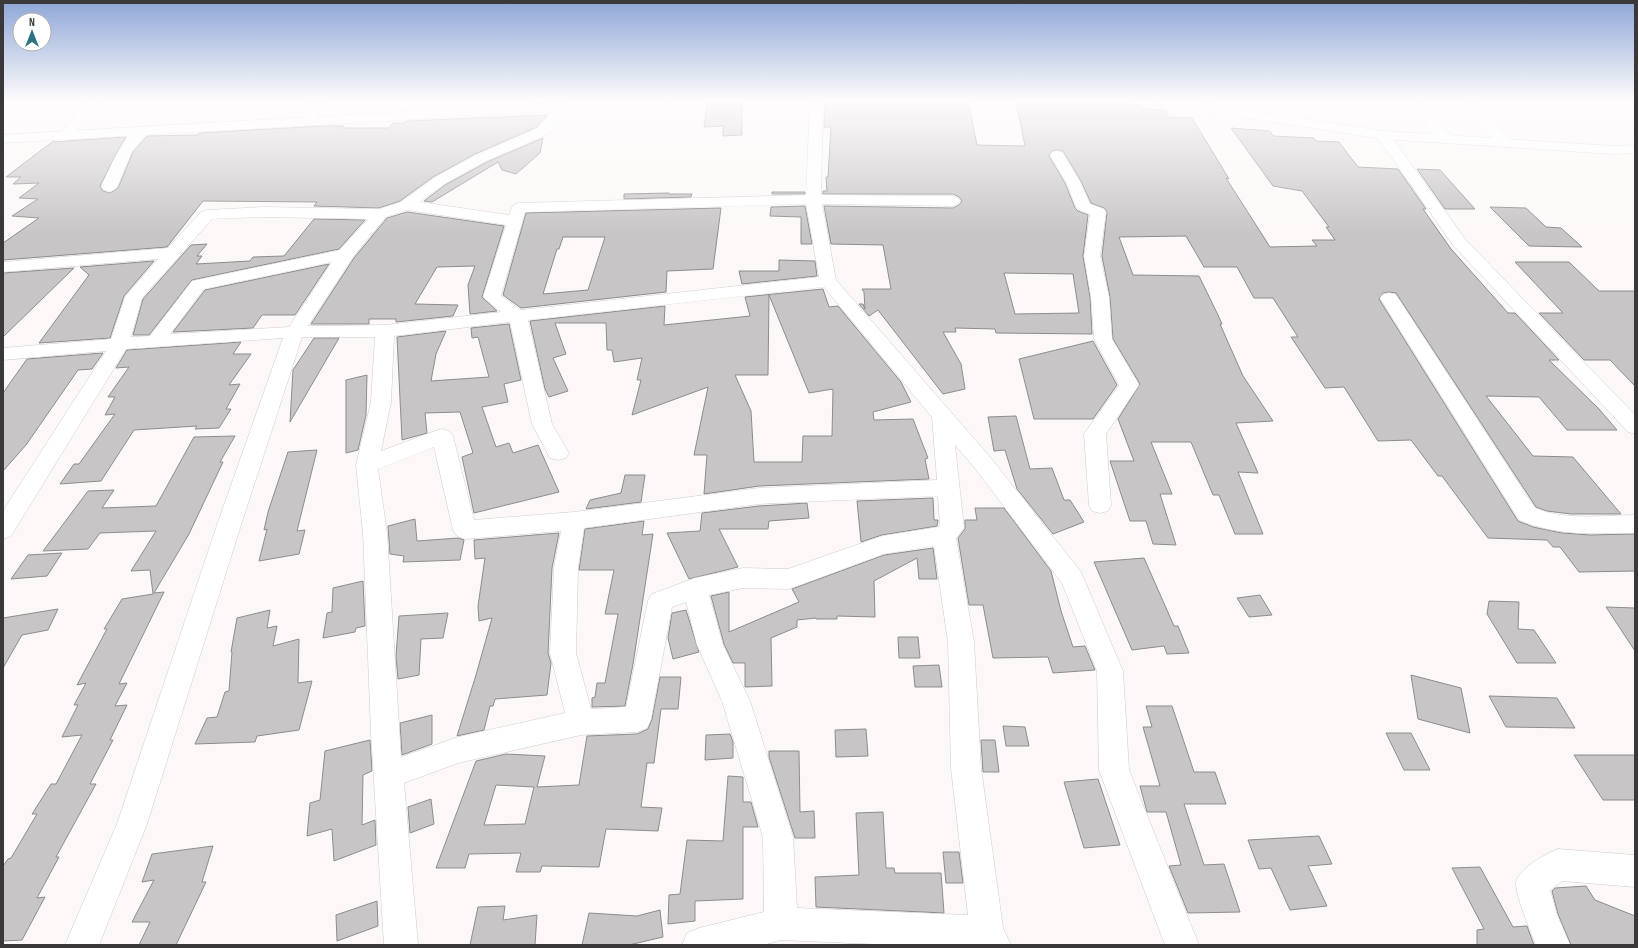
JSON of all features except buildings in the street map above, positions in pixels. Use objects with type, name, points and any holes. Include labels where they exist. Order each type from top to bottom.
[{"type":"street","points":[[109,187],[126,150],[130,145]]},
{"type":"street","points":[[3,530],[119,345],[134,297],[207,215],[264,212],[380,214],[406,205],[439,181],[481,158],[510,145]]},
{"type":"street","points":[[816,145],[814,199],[828,281],[982,462],[1072,579],[1110,671],[1114,770],[1182,945]]},
{"type":"street","points":[[1390,145],[1459,242],[1635,427]]},
{"type":"street","points":[[1541,145],[1614,150],[1635,149]]},
{"type":"street","points":[[1056,155],[1073,182],[1084,207],[1098,212],[1092,256],[1100,297],[1103,339],[1129,385],[1095,434],[1100,505]]},
{"type":"street","points":[[558,453],[542,424],[518,317],[492,298],[518,208],[629,203],[814,199],[953,201]]},
{"type":"street","points":[[406,205],[514,221]]},
{"type":"street","points":[[82,945],[132,824],[229,525],[295,332],[346,254],[380,214]]},
{"type":"street","points":[[6,269],[173,253]]},
{"type":"street","points":[[156,341],[198,285],[346,254]]},
{"type":"street","points":[[3,354],[156,341],[295,332],[385,331],[828,281]]},
{"type":"street","points":[[1389,298],[1527,514],[1541,520],[1561,524],[1635,524]]},
{"type":"street","points":[[385,331],[381,402],[367,464],[375,533],[385,732],[401,945]]},
{"type":"street","points":[[388,775],[458,750],[581,722],[637,719],[661,601],[696,588],[743,578],[789,579],[882,545],[944,535],[952,528],[942,414]]},
{"type":"street","points":[[367,464],[442,436],[465,530],[574,521],[759,496],[948,488]]},
{"type":"street","points":[[574,521],[566,568],[564,653],[581,722]]},
{"type":"street","points":[[699,945],[781,924],[990,939],[966,768],[961,642],[944,535]]},
{"type":"street","points":[[696,588],[710,645],[736,700],[778,837],[781,924]]},
{"type":"street","points":[[1553,945],[1541,917],[1532,884],[1558,865],[1635,871]]}]
